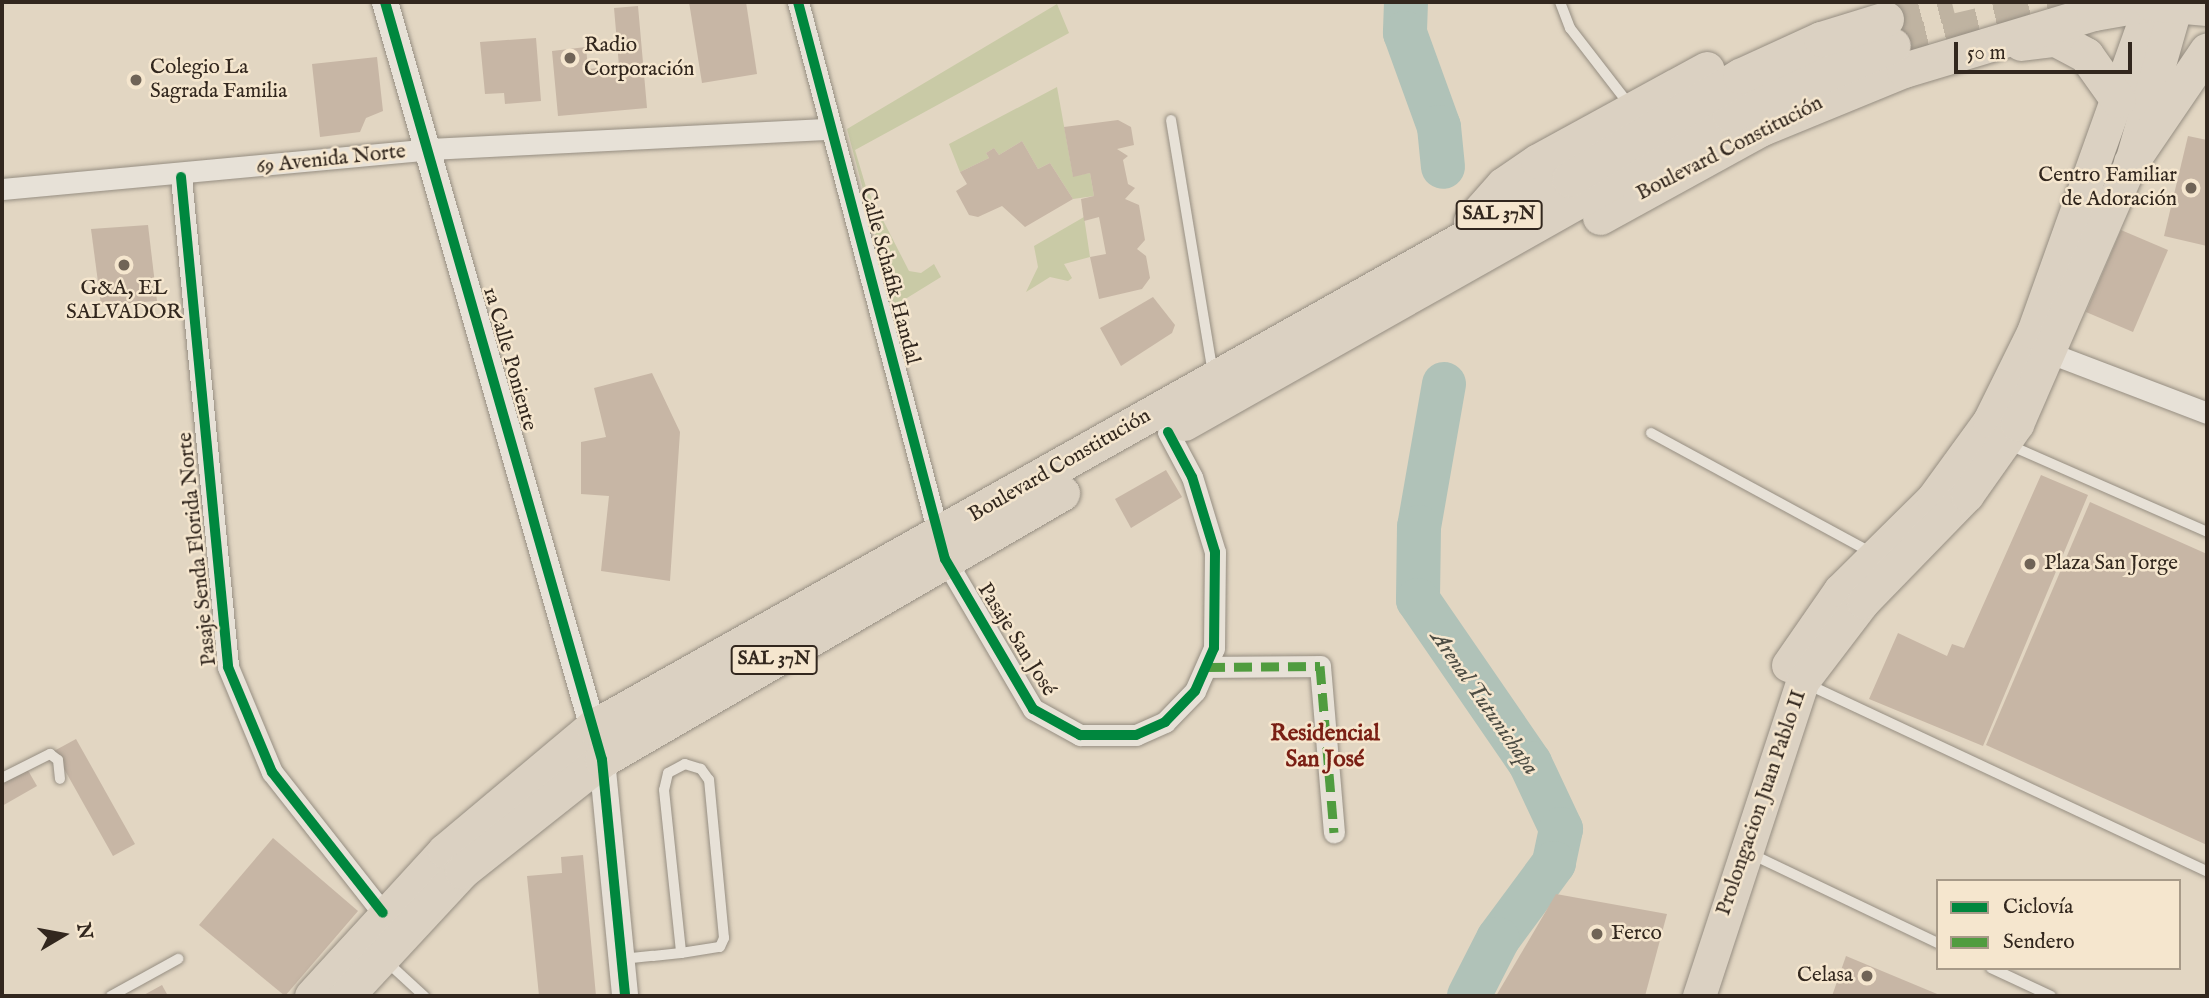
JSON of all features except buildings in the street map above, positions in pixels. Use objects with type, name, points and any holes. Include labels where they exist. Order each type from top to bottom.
[{"type":"highway","name":"Boulevard Constitución","points":[[312,996],[383,913],[504,796],[942,547],[1214,379],[1462,251],[1560,237],[1811,105],[1962,50],[2173,4]]},
{"type":"highway","name":"Boulevard Constitución","points":[[1462,251],[1503,185],[1633,109],[1743,49],[1881,22]]},
{"type":"highway","name":"Boulevard Constitución","points":[[942,547],[1168,432],[1740,76],[1821,39],[1881,22]]},
{"type":"highway","points":[[1962,50],[2056,40],[2086,55],[2118,100]]},
{"type":"highway","points":[[2131,162],[2207,50]]},
{"type":"highway","name":"Boulevard Constitución","points":[[346,996],[462,871],[597,744]]},
{"type":"main road","name":"Prolongacion Juan Pablo II","points":[[1676,996],[1775,689],[1825,610],[1873,554],[1933,498],[1989,421],[2033,332],[2118,100],[2173,4]]},
{"type":"main road","name":"Prolongacion Juan Pablo II","points":[[1699,996],[1744,851],[1802,682],[1863,602],[1967,495],[2004,443],[2050,353],[2131,162],[2173,4]]},
{"type":"street","name":"1a Calle Poniente","points":[[385,2],[430,149],[597,744],[625,996]]},
{"type":"street","name":"Calle Schafik Handal","points":[[798,2],[829,130],[942,547]]},
{"type":"street","name":"69 Avenida Norte","points":[[2,189],[181,177],[430,149],[829,130]]},
{"type":"street","name":"Pasaje Senda Florida Norte","points":[[181,177],[228,667],[272,772],[383,913]]},
{"type":"street","points":[[2050,353],[2207,413]]},
{"type":"street","name":"Pasaje San José","points":[[942,547],[1034,709],[1080,735],[1150,731],[1189,700],[1208,667],[1219,603],[1215,552],[1192,477],[1168,432]]},
{"type":"street","points":[[1208,667],[1320,666],[1334,832]]},
{"type":"lane","points":[[1560,2],[1570,28],[1633,109]]},
{"type":"lane","points":[[1171,120],[1214,379]]},
{"type":"lane","points":[[1651,433],[1873,554]]},
{"type":"lane","points":[[2004,443],[2207,532]]},
{"type":"lane","points":[[1802,682],[2207,871]]},
{"type":"lane","points":[[2,778],[50,754],[58,760],[60,779]]},
{"type":"lane","points":[[622,959],[681,953],[720,947],[725,926],[709,780],[701,769],[685,764],[668,773],[664,790],[681,953]]},
{"type":"lane","points":[[1744,851],[1936,942]]},
{"type":"lane","points":[[381,957],[424,996]]},
{"type":"lane","points":[[111,996],[178,959]]},
{"type":"lane","points":[[1995,970],[2050,996]]},
{"type":"green space","points":[[1057,4],[1069,33],[855,150],[866,187],[909,271],[921,273],[934,264],[941,277],[894,306],[847,129]]},
{"type":"green space","points":[[1057,87],[1073,176],[1090,173],[1094,196],[1073,199],[1050,163],[1038,169],[1022,141],[999,155],[994,148],[986,153],[989,158],[960,172],[949,144]]},
{"type":"green space","points":[[1084,217],[1090,257],[1064,264],[1072,278],[1068,281],[1050,277],[1026,292],[1038,267],[1034,246]]},
{"type":"waterway","name":"Arenal Tutunichapa","points":[[1406,2],[1405,33],[1439,127],[1443,167]]},
{"type":"waterway","name":"Arenal Tutunichapa","points":[[1444,384],[1419,527],[1418,600],[1530,763],[1561,829],[1554,863],[1498,939],[1469,996]]},
{"type":"tunnel","points":[[1886,19],[1952,2]]},
{"type":"tunnel","points":[[1893,45],[2078,2]]},
{"type":"marked path","points":[[1207,667],[1320,666],[1334,832]]},
{"type":"cycle path","points":[[385,2],[602,760],[625,996]]},
{"type":"cycle path","points":[[798,2],[945,559],[1033,709],[1080,735],[1136,735],[1165,722],[1195,691],[1214,648],[1215,552],[1192,477],[1168,432]]},
{"type":"cycle path","points":[[181,177],[228,667],[272,772],[383,913]]},
{"type":"place","name":"Radio Corporación","points":[[570,58]]},
{"type":"place","name":"Colegio La Sagrada Familia","points":[[136,80]]},
{"type":"place","name":"Centro Familiar de Adoración","points":[[2191,188]]},
{"type":"place","name":"G&A, EL SALVADOR","points":[[124,265]]},
{"type":"place","name":"Plaza San Jorge","points":[[2030,564]]},
{"type":"place","name":"Ferco","points":[[1597,934]]},
{"type":"place","name":"Celasa","points":[[1867,976]]},
{"type":"district","name":"Residencial San José","points":[[1325,747]]}]
